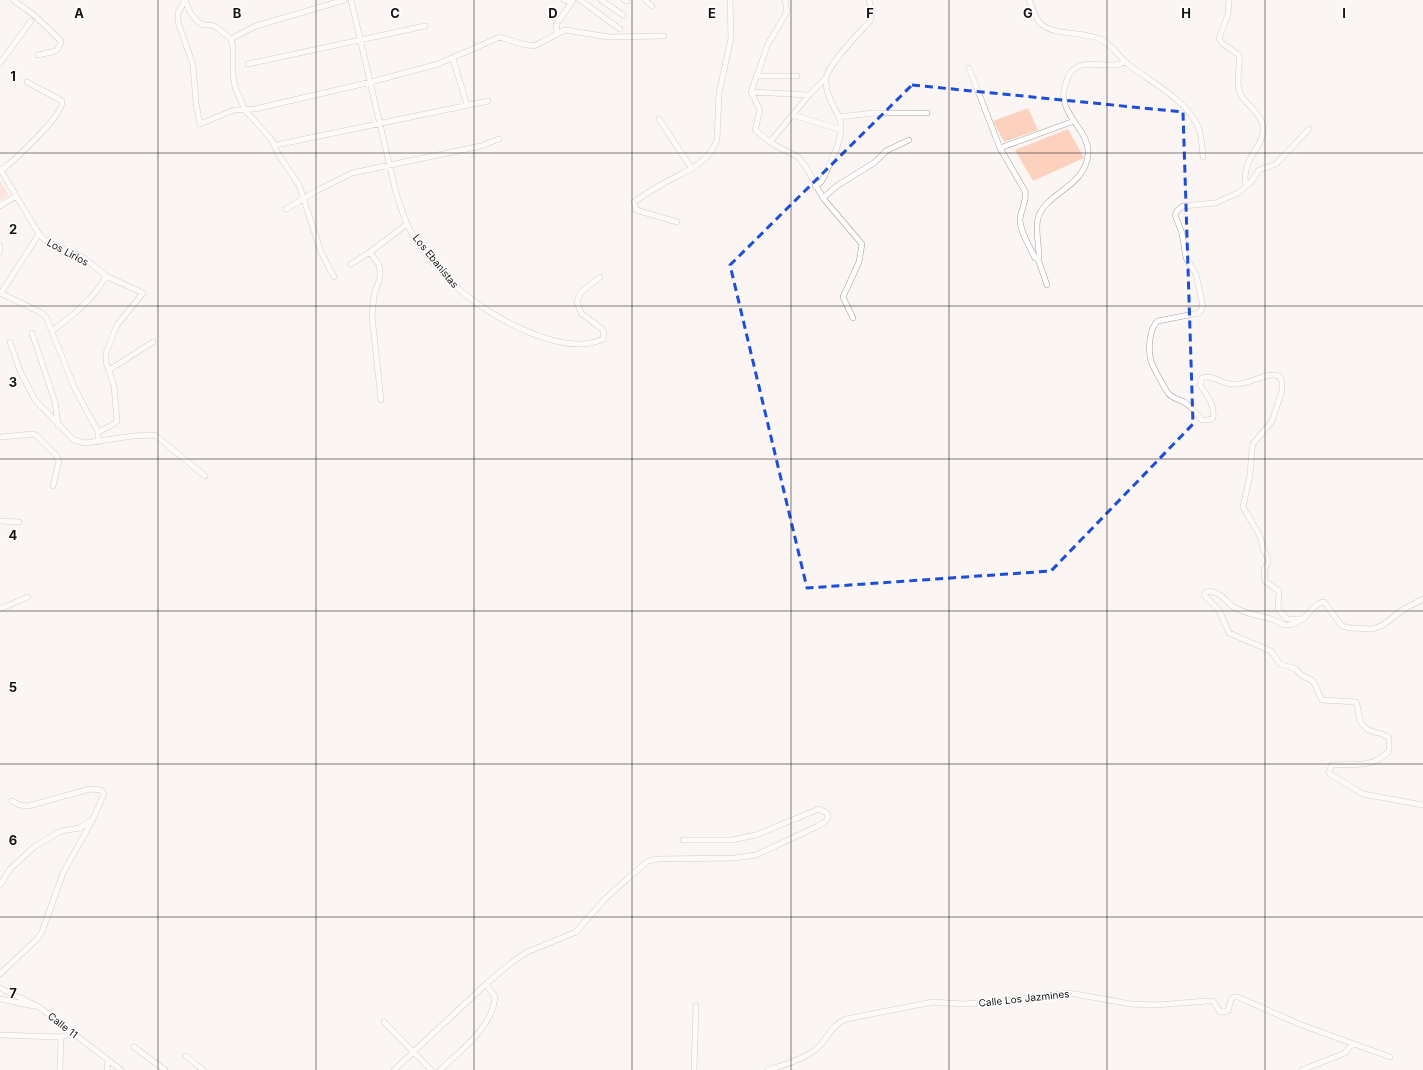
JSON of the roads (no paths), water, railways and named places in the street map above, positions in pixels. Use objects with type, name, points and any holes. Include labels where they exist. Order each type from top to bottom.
[{"type":"street","points":[[13,0],[34,16],[60,40],[61,43],[56,51],[38,55]]},
{"type":"street","points":[[185,0],[190,12],[197,21],[203,25],[211,25],[216,27],[231,39],[233,47],[234,80],[245,110],[276,145],[280,157],[299,184],[320,252],[334,277]]},
{"type":"street","points":[[185,0],[178,13],[178,22],[193,65],[196,103],[200,124],[234,110],[245,110],[371,82],[453,59],[500,37],[534,46],[565,30],[609,37],[664,36]]},
{"type":"street","points":[[231,39],[256,26],[344,0]]},
{"type":"street","name":"Los Ebanistas","points":[[351,0],[389,166],[396,193],[407,224],[418,243],[460,291],[497,315],[530,333],[546,339],[579,344],[603,339],[604,333],[602,329],[581,313],[577,302],[581,292],[600,277]]},
{"type":"street","points":[[557,33],[556,25],[572,1],[564,0]]},
{"type":"street","points":[[580,0],[620,29]]},
{"type":"street","points":[[601,0],[623,15]]},
{"type":"street","points":[[645,0],[652,6]]},
{"type":"street","points":[[677,222],[636,210],[634,202],[655,188],[692,169],[708,156],[717,140],[719,92],[731,38],[730,0]]},
{"type":"street","points":[[785,0],[787,12],[768,44],[751,92],[760,110],[755,130],[770,142],[798,158],[806,167],[815,186],[823,198],[862,244],[859,262],[843,297],[853,318]]},
{"type":"street","points":[[815,186],[821,182],[825,175],[841,130],[839,117],[832,107],[826,88],[826,78],[830,68],[870,21],[872,12],[869,0]]},
{"type":"street","points":[[1029,0],[1038,21],[1045,27],[1055,30],[1085,33],[1102,40],[1116,50],[1125,62],[1184,107],[1197,124],[1202,139],[1203,157]]},
{"type":"street","points":[[1229,0],[1228,15],[1219,38],[1222,43],[1239,55],[1240,94],[1260,119],[1263,128],[1259,144],[1249,158],[1245,182],[1246,186]]},
{"type":"street","points":[[0,63],[31,20]]},
{"type":"street","points":[[248,64],[425,26]]},
{"type":"street","points":[[453,59],[467,105]]},
{"type":"street","points":[[1046,286],[1038,259],[1038,218],[1048,204],[1079,177],[1088,156],[1088,145],[1063,102],[1064,89],[1070,72],[1078,66],[1092,64],[1112,66],[1125,62]]},
{"type":"street","points":[[969,68],[1000,148],[1025,192],[1026,198],[1021,214],[1021,226],[1035,258],[1038,259]]},
{"type":"street","points":[[756,76],[797,76]]},
{"type":"street","points":[[770,142],[809,95],[826,78]]},
{"type":"street","points":[[0,170],[36,137],[62,106],[62,100],[27,82]]},
{"type":"street","points":[[751,92],[809,95]]},
{"type":"street","points":[[276,145],[488,101]]},
{"type":"street","points":[[839,117],[873,113],[927,113]]},
{"type":"street","points":[[793,115],[841,130]]},
{"type":"street","points":[[659,119],[692,169]]},
{"type":"street","points":[[1000,148],[1074,121]]},
{"type":"street","points":[[1304,619],[1287,619],[1278,609],[1278,591],[1267,583],[1265,579],[1264,569],[1268,563],[1268,558],[1263,549],[1260,536],[1243,507],[1250,475],[1253,444],[1272,421],[1282,391],[1282,381],[1279,376],[1274,374],[1245,383],[1230,384],[1211,377],[1202,378],[1200,385],[1212,403],[1214,410],[1213,418],[1209,420],[1202,420],[1187,403],[1176,400],[1169,394],[1151,361],[1152,330],[1154,325],[1158,321],[1199,313],[1203,307],[1196,274],[1186,258],[1182,233],[1176,215],[1177,211],[1183,206],[1206,205],[1223,200],[1238,193],[1259,170],[1276,164],[1309,129]]},
{"type":"street","points":[[286,209],[342,177],[481,146],[499,139]]},
{"type":"street","points":[[823,198],[838,185],[874,163],[886,151],[909,140]]},
{"type":"street","name":"Los Lirios","points":[[0,170],[39,234],[46,241],[84,258],[106,276],[143,293],[116,326],[106,353],[106,362],[110,370]]},
{"type":"street","points":[[0,206],[16,196]]},
{"type":"street","points":[[351,264],[370,252],[407,224]]},
{"type":"street","points":[[39,234],[0,293],[40,312],[46,317],[75,389],[98,432],[98,442]]},
{"type":"street","points":[[0,246],[0,252]]},
{"type":"street","points":[[370,252],[378,265],[380,272],[380,278],[374,295],[372,316],[381,400]]},
{"type":"street","points":[[52,331],[79,308],[98,289],[106,276]]},
{"type":"street","points":[[32,332],[55,402],[58,425]]},
{"type":"street","points":[[10,342],[20,371],[35,400],[74,440],[80,443],[98,442],[133,436],[155,435],[205,476]]},
{"type":"street","points":[[98,432],[117,421],[114,386],[110,370],[153,342]]},
{"type":"street","points":[[0,437],[33,434],[37,436],[57,456],[58,461],[53,486]]},
{"type":"street","points":[[0,521],[19,522]]},
{"type":"street","points":[[1423,599],[1404,609],[1383,625],[1373,629],[1350,628],[1342,626],[1324,602],[1318,603],[1304,619],[1290,625],[1242,611],[1233,607],[1221,596],[1212,591],[1206,592],[1204,595],[1219,610],[1229,633],[1271,651],[1280,664],[1296,669],[1301,675],[1313,681],[1322,700],[1356,702],[1362,724],[1365,727],[1386,735],[1389,738],[1389,752],[1377,761],[1361,765],[1332,765],[1329,771],[1330,774],[1363,794],[1423,805]]},
{"type":"street","points":[[0,609],[28,597]]},
{"type":"street","points":[[0,974],[37,939],[42,932],[63,873],[104,797],[103,792],[99,789],[90,789],[28,806],[20,805],[12,801]]},
{"type":"street","points":[[394,1070],[486,984],[527,952],[576,932],[605,899],[648,861],[658,859],[734,858],[756,855],[816,827],[826,821],[828,813],[819,809],[756,836],[732,840],[683,840]]},
{"type":"street","points":[[0,885],[10,869],[34,847],[61,831],[79,828],[92,821]]},
{"type":"street","points":[[440,1070],[481,1030],[489,1016],[496,997],[486,984]]},
{"type":"street","name":"Calle 11","points":[[0,988],[39,1007],[121,1070]]},
{"type":"street","name":"Calle Los Jazmines","points":[[768,1070],[789,1063],[815,1050],[838,1022],[846,1019],[933,1002],[963,1004],[995,1002],[1069,993],[1130,1004],[1156,1005],[1208,1000],[1213,1001],[1220,1012],[1228,1011],[1231,999],[1238,997],[1299,1024],[1390,1057]]},
{"type":"street","points":[[0,999],[39,1007]]},
{"type":"street","points":[[694,1070],[696,1006]]},
{"type":"street","points":[[384,1022],[431,1070]]},
{"type":"street","points":[[0,1035],[61,1037],[72,1033]]},
{"type":"street","points":[[60,1070],[61,1037]]},
{"type":"street","points":[[1302,1070],[1345,1053],[1352,1044]]},
{"type":"street","points":[[134,1047],[165,1070]]},
{"type":"street","points":[[186,1056],[203,1070]]},
{"type":"street","points":[[107,1070],[108,1060]]}]
